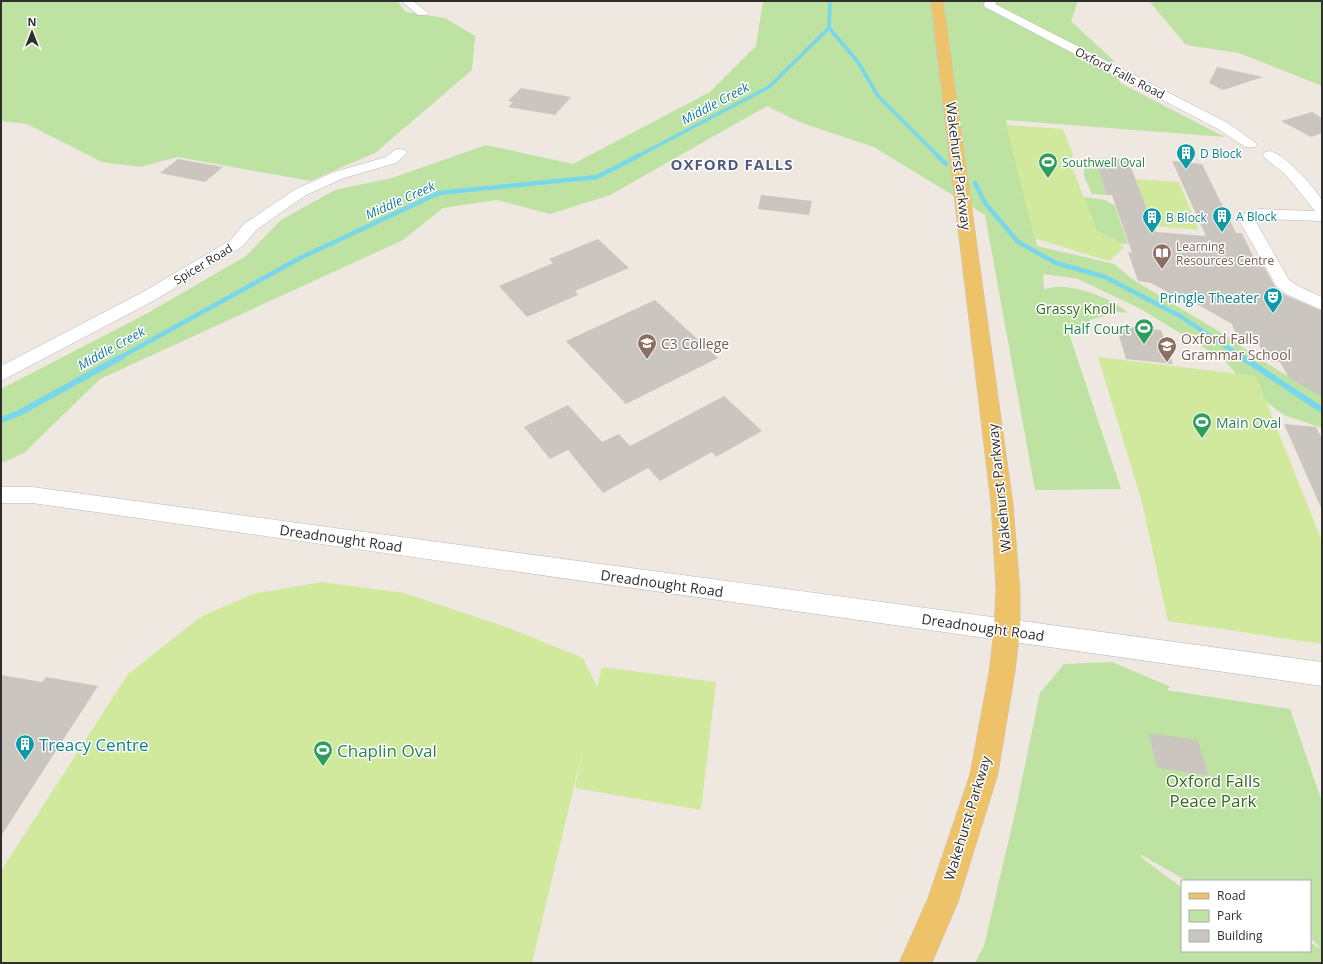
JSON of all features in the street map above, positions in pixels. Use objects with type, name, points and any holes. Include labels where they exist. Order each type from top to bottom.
[{"type":"main road","name":"Wakehurst Parkway","points":[[915,963],[942,902],[984,774],[1002,672],[1007,630],[1008,590],[1002,504],[937,1]]},
{"type":"street","points":[[406,1],[422,13]]},
{"type":"street","name":"Oxford Falls Road","points":[[991,3],[1223,126],[1250,144],[1246,148],[1251,152],[1261,156],[1270,155],[1291,172],[1322,210]]},
{"type":"street","name":"Spicer Road","points":[[1,374],[149,296],[238,243],[250,227],[300,192],[339,175],[391,160],[400,153]]},
{"type":"street","points":[[1322,216],[1259,214],[1249,217],[1248,222],[1283,283],[1292,290],[1322,304]]},
{"type":"street","name":"Dreadnought Road","points":[[1,495],[32,495],[1322,674]]},
{"type":"green space","points":[[1,1],[397,1],[406,12],[445,18],[475,36],[472,70],[375,153],[310,181],[178,157],[140,167],[102,162],[27,124],[1,121]]},
{"type":"green space","name":"Grassy Knoll","points":[[763,1],[1078,1],[1071,21],[1113,60],[1120,83],[1225,137],[1006,120],[1037,246],[1114,264],[1135,281],[1215,329],[1279,371],[1322,395],[1322,428],[1284,415],[1251,391],[1225,361],[1141,309],[1078,279],[1043,274],[1044,290],[1053,287],[1075,288],[1100,296],[1121,307],[1128,313],[1118,312],[1090,320],[1089,329],[1067,328],[1121,489],[1035,490],[985,215],[874,147],[802,123],[767,106],[610,195],[550,214],[497,200],[443,208],[403,240],[100,379],[24,453],[1,463],[1,389],[146,314],[246,256],[281,220],[335,190],[392,178],[486,145],[573,164],[710,92],[756,46]]},
{"type":"green space","points":[[1149,1],[1322,1],[1322,86],[1239,53],[1186,45]]},
{"type":"green space","name":"Southwell Oval","points":[[1006,125],[1063,129],[1073,155],[1070,162],[1097,231],[1120,243],[1124,248],[1109,261],[1034,238]]},
{"type":"green space","points":[[1095,158],[1107,195],[1092,194],[1084,176],[1084,160]]},
{"type":"green space","points":[[1135,179],[1179,182],[1199,230],[1154,226]]},
{"type":"green space","points":[[1083,197],[1105,200],[1115,206],[1128,244],[1120,243],[1097,231]]},
{"type":"green space","name":"Main Oval","points":[[1098,357],[1256,376],[1322,541],[1322,644],[1168,621],[1142,502]]},
{"type":"green space","name":"Chaplin Oval","points":[[321,582],[404,593],[506,627],[583,658],[597,687],[602,667],[716,682],[701,810],[575,788],[583,748],[532,963],[1,963],[1,871],[128,674],[202,616],[253,594]]},
{"type":"green space","name":"Oxford Falls Peace Park","points":[[1112,662],[1171,687],[1166,690],[1290,709],[1322,802],[1322,950],[1322,963],[975,963],[984,946],[1015,813],[1040,693],[1064,664]]},
{"type":"building","points":[[1217,67],[1263,77],[1223,90],[1209,83]]},
{"type":"building","points":[[521,88],[571,97],[555,115],[508,107],[513,102],[508,101]]},
{"type":"building","points":[[1312,112],[1322,118],[1322,133],[1311,137],[1281,121]]},
{"type":"building","points":[[1095,158],[1128,160],[1156,232],[1206,236],[1172,161],[1202,164],[1236,233],[1242,233],[1257,264],[1263,265],[1276,288],[1285,295],[1322,311],[1322,397],[1289,378],[1280,362],[1266,361],[1256,337],[1236,335],[1232,324],[1177,293],[1173,295],[1151,283],[1138,281],[1128,252],[1132,253],[1112,195],[1107,195]]},
{"type":"building","points":[[178,159],[223,167],[205,182],[160,173]]},
{"type":"building","points":[[761,195],[812,201],[809,215],[758,209]]},
{"type":"building","points":[[598,239],[629,268],[575,291],[578,295],[527,317],[499,286],[553,263],[549,259]]},
{"type":"building","points":[[655,300],[718,358],[626,404],[566,341]]},
{"type":"building","name":"Half Court","points":[[1116,326],[1161,330],[1173,364],[1126,359]]},
{"type":"building","points":[[724,396],[762,431],[716,457],[712,452],[660,481],[648,468],[603,493],[568,450],[550,459],[524,427],[568,405],[602,442],[619,434],[630,446]]},
{"type":"building","points":[[1284,424],[1316,427],[1322,439],[1322,510]]},
{"type":"building","name":"Treacy Centre","points":[[1,675],[42,682],[46,677],[98,686],[1,836]]},
{"type":"building","points":[[1149,733],[1198,740],[1208,775],[1157,768]]},
{"type":"waterway","name":"Middle Creek","points":[[829,28],[830,1]]},
{"type":"waterway","name":"Middle Creek","points":[[638,156],[769,87],[829,28]]},
{"type":"waterway","points":[[829,28],[858,62],[878,96],[946,164]]},
{"type":"waterway","name":"Middle Creek","points":[[119,358],[300,258],[439,193],[597,177],[640,155]]},
{"type":"waterway","points":[[975,183],[985,203],[1018,242],[1056,263],[1105,277],[1180,316],[1243,358]]},
{"type":"waterway","name":"Middle Creek","points":[[1,420],[19,413],[121,357]]},
{"type":"waterway","points":[[1242,357],[1322,410]]},
{"type":"place","name":"D Block","points":[[1186,170]]},
{"type":"place","name":"Southwell Oval","points":[[1048,179]]},
{"type":"place","name":"A Block","points":[[1222,233]]},
{"type":"place","name":"B Block","points":[[1152,234]]},
{"type":"place","name":"Learning Resources Centre","points":[[1162,270]]},
{"type":"place","name":"Pringle Theater","points":[[1273,314]]},
{"type":"place","name":"Half Court","points":[[1144,345]]},
{"type":"place","name":"C3 College","points":[[647,360]]},
{"type":"place","name":"Oxford Falls Grammar School","points":[[1167,363]]},
{"type":"place","name":"Main Oval","points":[[1202,439]]},
{"type":"place","name":"Treacy Centre","points":[[25,761]]},
{"type":"place","name":"Chaplin Oval","points":[[323,767]]},
{"type":"district","name":"OXFORD FALLS","points":[[732,164]]}]
